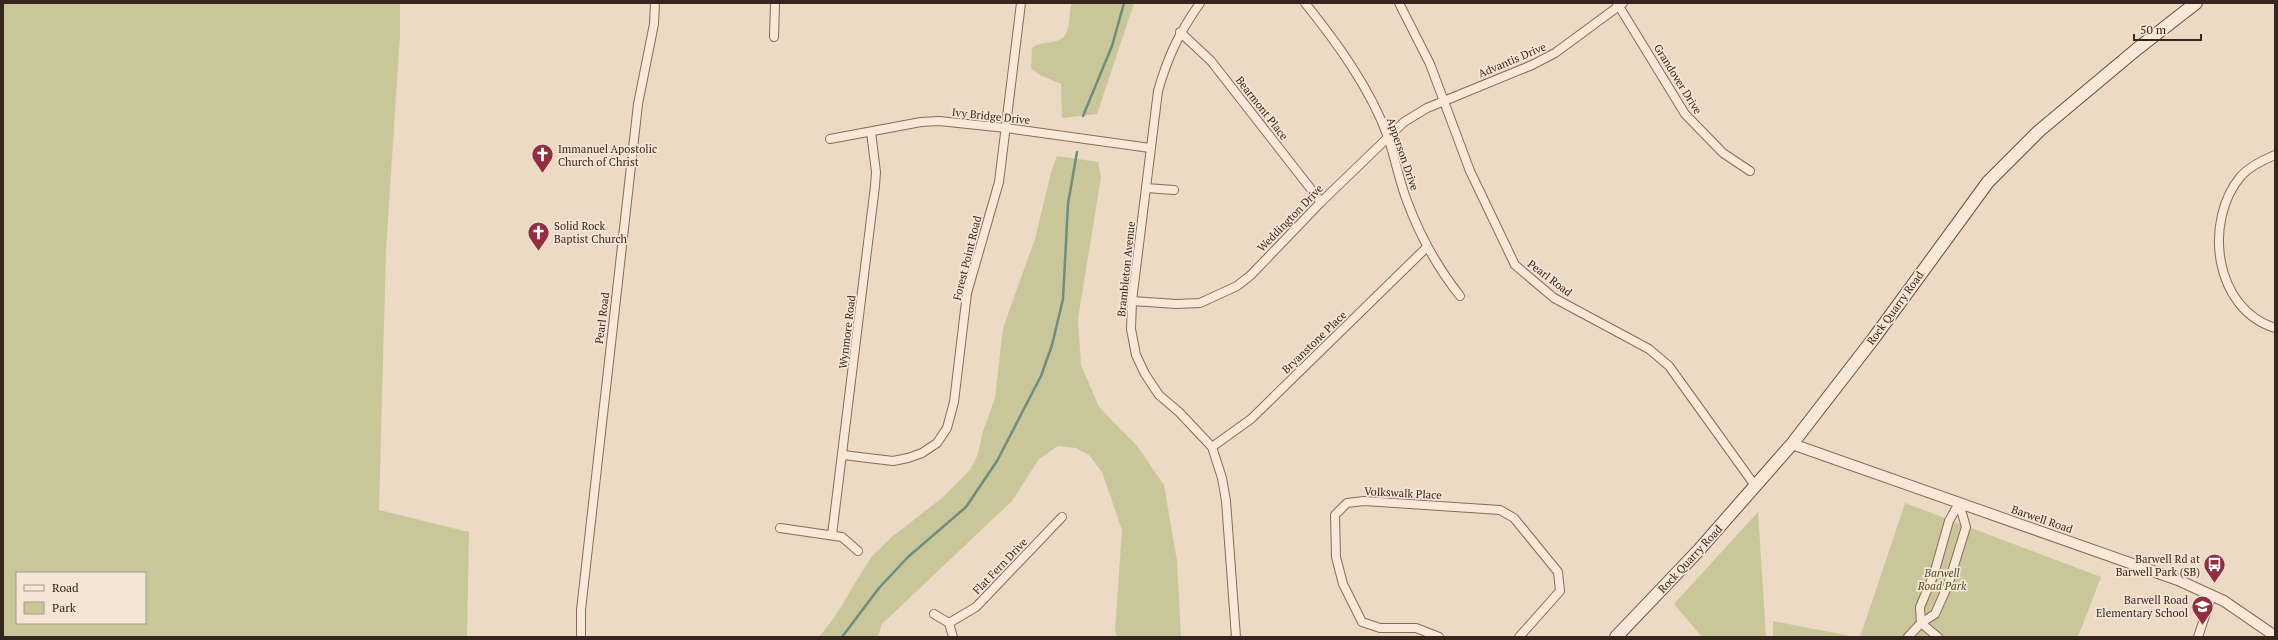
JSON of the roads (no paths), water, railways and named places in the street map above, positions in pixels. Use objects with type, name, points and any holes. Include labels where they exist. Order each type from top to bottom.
[{"type":"main road","name":"Rock Quarry Road","points":[[1616,637],[1756,487],[1792,444],[1874,338],[1988,182],[2039,131],[2137,49],[2196,3]]},
{"type":"street","name":"Pearl Road","points":[[580,637],[584,582],[638,104],[654,24],[655,3]]},
{"type":"street","points":[[774,37],[776,3]]},
{"type":"street","name":"Forest Point Road","points":[[843,455],[894,461],[908,458],[922,453],[937,443],[947,428],[954,402],[967,293],[999,182],[1021,3]]},
{"type":"street","name":"Brambleton Avenue","points":[[1200,3],[1180,32],[1164,68],[1158,91],[1132,301],[1131,329],[1136,355],[1144,374],[1159,395],[1179,412],[1212,447],[1222,478],[1226,501],[1236,637]]},
{"type":"street","name":"Apperson Drive","points":[[1305,3],[1333,38],[1368,95],[1387,137],[1407,202],[1427,247],[1444,276],[1460,296]]},
{"type":"street","name":"Pearl Road","points":[[1399,3],[1430,64],[1445,100],[1470,171],[1515,265],[1554,298],[1649,349],[1669,366],[1756,487]]},
{"type":"street","name":"Advantis Drive","points":[[1445,100],[1532,65],[1555,54],[1620,4]]},
{"type":"street","name":"Grandover Drive","points":[[1620,4],[1685,114],[1722,153],[1750,171]]},
{"type":"street","name":"Bearmont Place","points":[[1180,32],[1212,61],[1321,202]]},
{"type":"street","name":"Weddington Drive","points":[[1132,301],[1176,304],[1200,303],[1237,286],[1251,275],[1321,202],[1387,137],[1420,112],[1445,100]]},
{"type":"street","name":"Ivy Bridge Drive","points":[[830,139],[921,122],[939,121],[1006,128],[1150,148]]},
{"type":"street","name":"Wynmore Road","points":[[832,535],[875,186],[876,165],[871,132]]},
{"type":"street","points":[[2275,155],[2255,165],[2242,175],[2230,192],[2222,209],[2219,239],[2225,276],[2230,290],[2242,307],[2275,328]]},
{"type":"street","points":[[1146,188],[1174,190]]},
{"type":"street","name":"Bryanstone Place","points":[[1212,447],[1251,419],[1427,247]]},
{"type":"street","name":"Barwell Road","points":[[1792,444],[2153,571],[2224,601],[2275,636]]},
{"type":"street","name":"Volkswalk Place","points":[[1439,637],[1416,628],[1380,628],[1362,622],[1343,584],[1336,557],[1335,516],[1347,503],[1364,501],[1500,510],[1514,518],[1558,572],[1560,590],[1519,637]]},
{"type":"street","points":[[1938,637],[1921,623],[1920,607],[1934,574],[1949,521],[1959,503]]},
{"type":"street","points":[[1908,637],[1921,623],[1936,614],[1950,578],[1966,527],[1959,503]]},
{"type":"street","name":"Flat Fern Drive","points":[[949,623],[976,607],[1062,517]]},
{"type":"street","points":[[780,528],[842,537],[858,551]]},
{"type":"street","points":[[2198,637],[2212,595]]},
{"type":"street","points":[[934,614],[949,623],[953,637]]},
{"type":"waterway","points":[[1083,116],[1112,46],[1124,3]]},
{"type":"waterway","points":[[842,637],[879,588],[908,557],[966,507],[997,461],[1041,376],[1052,345],[1063,299],[1068,204],[1077,152]]},
{"type":"place","name":"Immanuel Apostolic Church of Christ","points":[[543,174]]},
{"type":"place","name":"Solid Rock Baptist Church","points":[[538,252]]},
{"type":"place","name":"Barwell Rd at Barwell Park (SB)","points":[[2215,584]]},
{"type":"place","name":"Barwell Road Elementary School","points":[[2203,626]]},
{"type":"park label","name":"Barwell Road Park","points":[[1942,579]]}]
